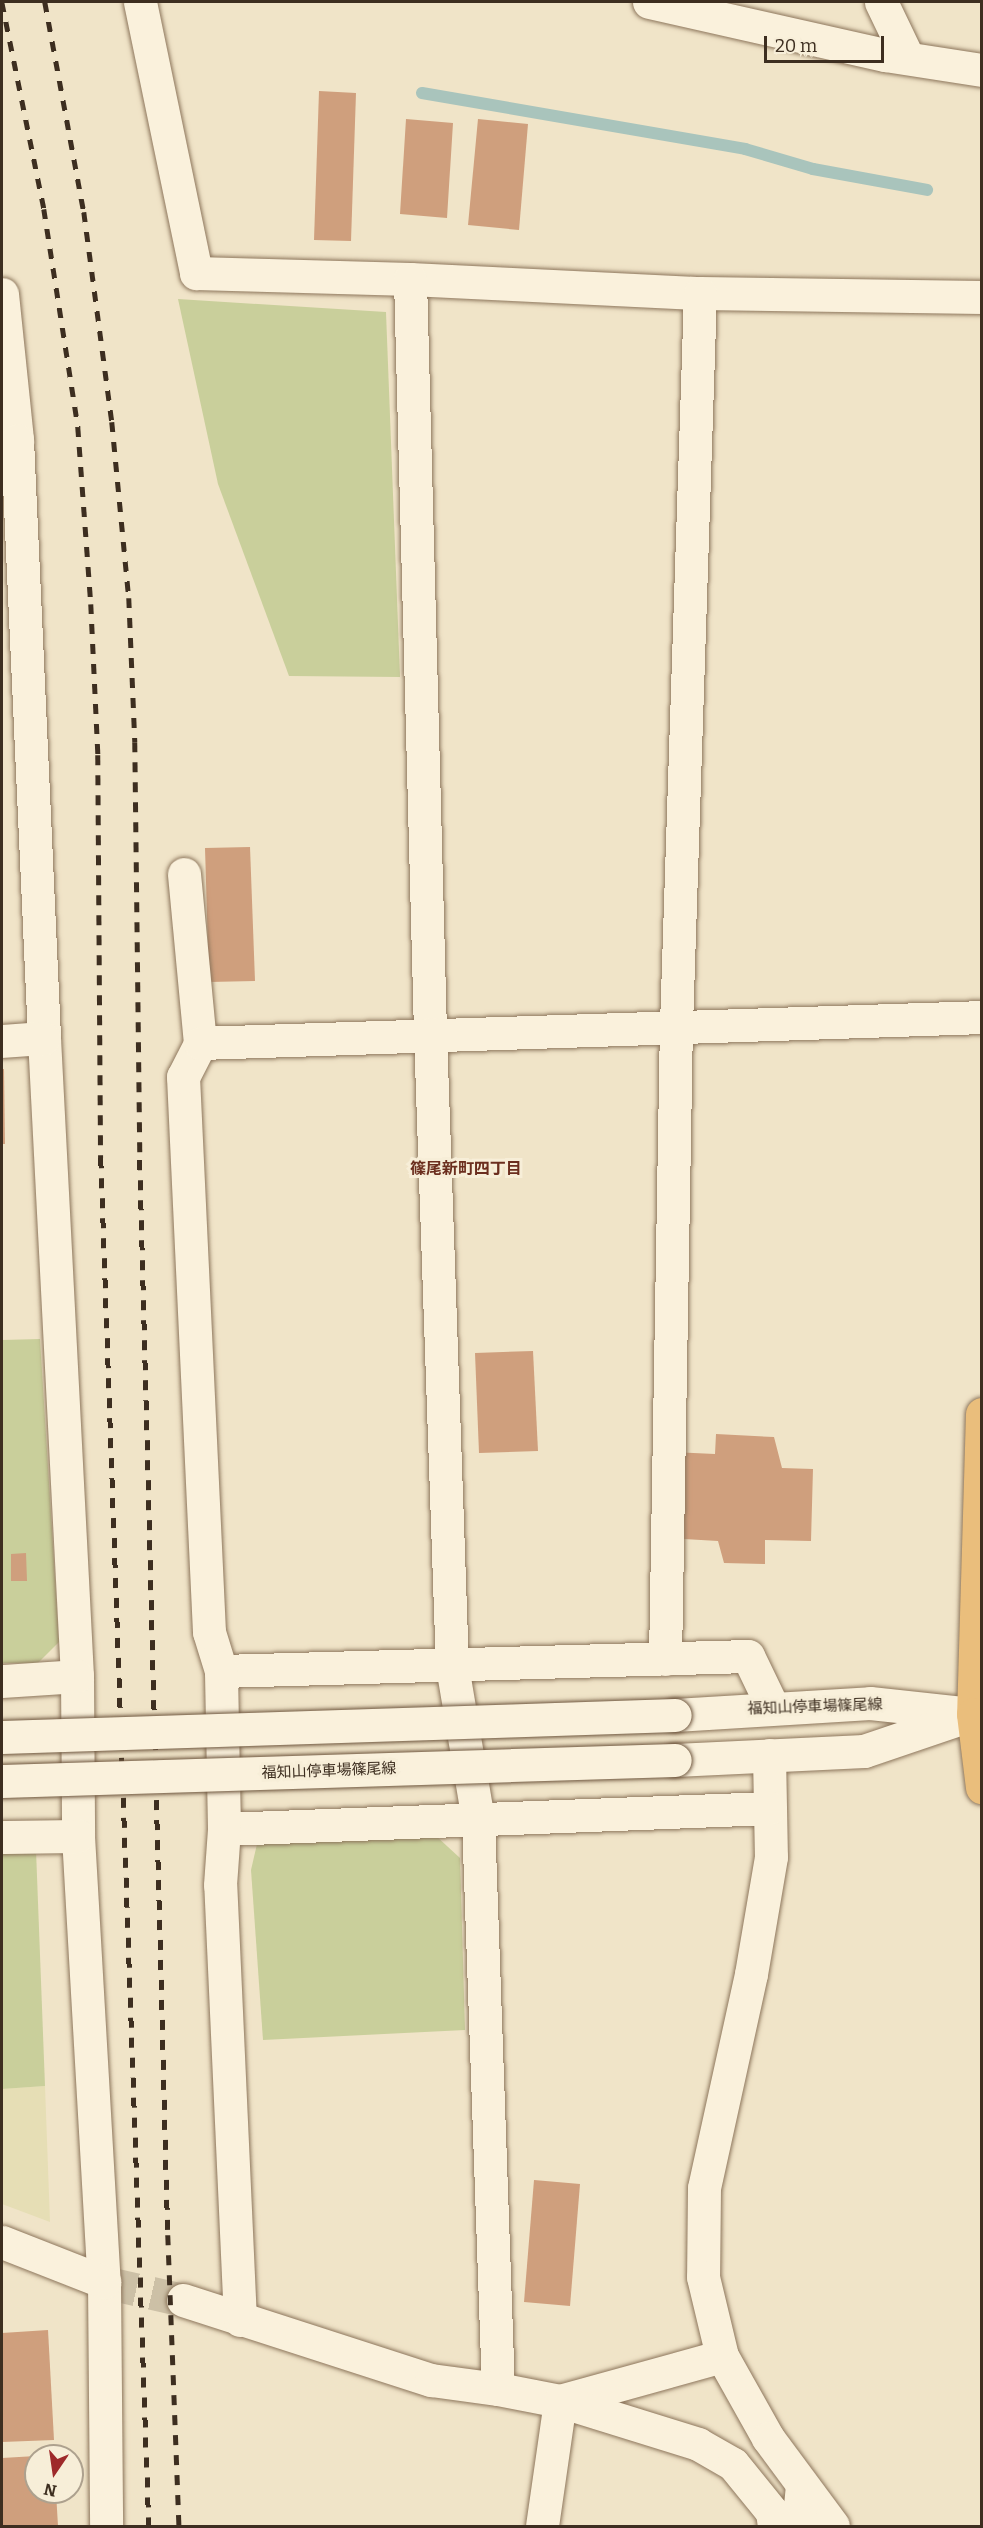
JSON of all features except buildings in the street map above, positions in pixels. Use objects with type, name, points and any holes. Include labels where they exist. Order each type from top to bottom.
[{"type":"highway","points":[[981,1414],[973,1714],[981,1787]]},
{"type":"street","points":[[140,2],[196,273],[410,279],[700,293],[981,297]]},
{"type":"street","points":[[649,2],[885,55],[907,56],[981,70]]},
{"type":"street","points":[[881,2],[907,56]]},
{"type":"street","points":[[410,279],[430,1034],[452,1666],[478,1820],[498,2389]]},
{"type":"street","points":[[665,1659],[676,1025],[700,293]]},
{"type":"street","points":[[2,294],[17,440],[44,1038],[77,1676],[78,1836],[104,2282],[106,2526]]},
{"type":"street","points":[[184,874],[200,1043],[183,1077],[209,1632],[221,1671],[224,1829],[220,1885],[240,2320]]},
{"type":"street","points":[[200,1043],[676,1025],[981,1017]]},
{"type":"street","points":[[2,1041],[44,1038]]},
{"type":"street","points":[[221,1671],[748,1656],[773,1708]]},
{"type":"street","points":[[2,1681],[77,1676]]},
{"type":"street","name":"福知山停車場篠尾線","points":[[2,1737],[675,1715],[870,1703],[973,1714]]},
{"type":"street","name":"福知山停車場篠尾線","points":[[2,1781],[675,1760],[864,1751],[973,1714]]},
{"type":"street","points":[[769,1755],[771,1857],[751,1974],[704,2188],[703,2277],[722,2356],[768,2438],[833,2526]]},
{"type":"street","points":[[224,1829],[770,1808]]},
{"type":"street","points":[[2,1837],[78,1836]]},
{"type":"street","points":[[2,2242],[104,2282]]},
{"type":"street","points":[[183,2300],[431,2380],[498,2389],[560,2401],[698,2444],[734,2464],[772,2512],[774,2526]]},
{"type":"street","points":[[560,2401],[722,2356]]},
{"type":"street","points":[[542,2526],[560,2401]]},
{"type":"street","points":[[798,2526],[802,2485]]},
{"type":"shaded area","points":[[45,2086],[50,2222],[2,2204],[2,2089]]},
{"type":"green space","points":[[178,299],[386,312],[400,677],[289,676],[218,484]]},
{"type":"green space","points":[[40,1339],[59,1642],[38,1663],[2,1663],[2,1340]]},
{"type":"green space","points":[[435,1835],[460,1858],[465,2030],[263,2040],[251,1870],[257,1844]]},
{"type":"green space","points":[[2,1850],[36,1850],[45,2086],[2,2089]]},
{"type":"waterway","points":[[422,93],[745,149],[813,169],[927,190]]},
{"type":"tunnel","points":[[104,2282],[183,2300]]},
{"type":"railway","points":[[2,2],[44,209],[78,427],[91,604],[98,755],[101,1158],[149,2526]]},
{"type":"railway","points":[[45,2],[84,212],[112,422],[129,598],[135,742],[140,1160],[168,2235],[179,2526]]},
{"type":"district","name":"篠尾新町四丁目","points":[[466,1169]]}]
